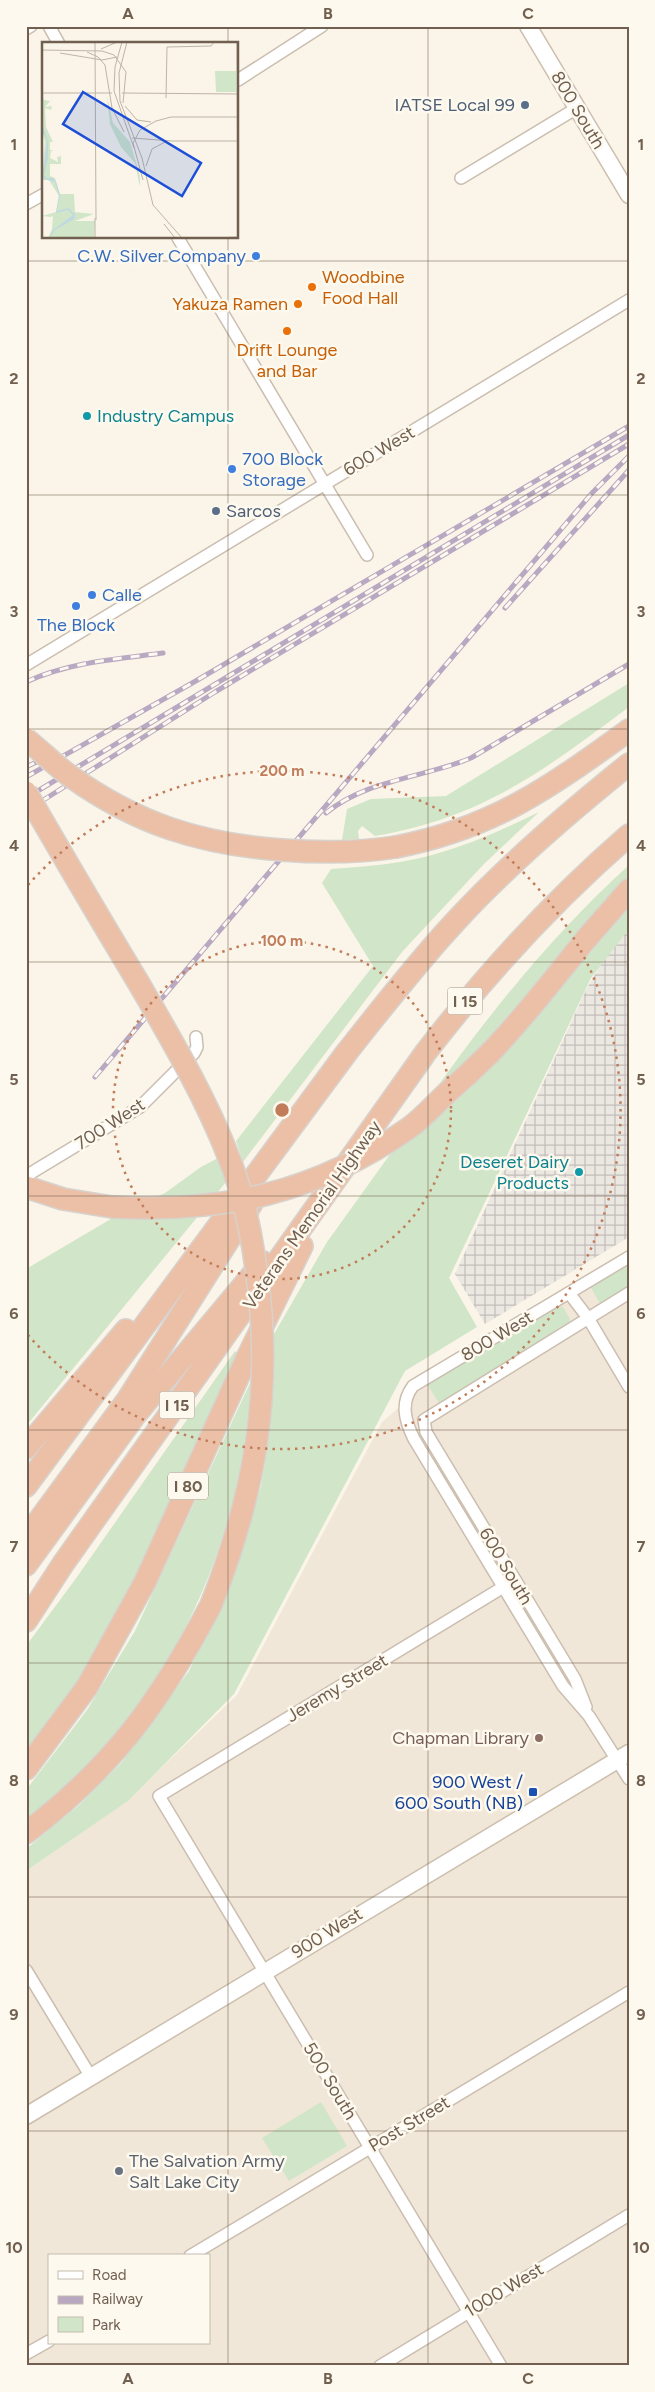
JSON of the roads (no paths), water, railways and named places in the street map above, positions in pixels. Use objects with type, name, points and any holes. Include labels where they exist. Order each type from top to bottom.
[{"type":"highway","points":[[26,739],[69,775],[94,791],[139,817],[172,831],[209,842],[291,851],[338,853],[396,847],[427,841],[494,817],[536,794],[629,730]]},
{"type":"highway","points":[[26,1486],[347,1052],[400,985],[455,922],[551,830],[629,764]]},
{"type":"highway","points":[[26,792],[196,1083],[230,1160],[252,1241],[261,1302],[264,1355],[259,1431],[253,1469],[233,1546],[211,1604],[168,1683],[136,1728],[79,1790],[26,1833]]},
{"type":"highway","name":"Veterans Memorial Highway","points":[[26,1621],[63,1564],[330,1190],[426,1052],[468,998],[523,935],[629,835]]},
{"type":"highway","points":[[26,1187],[63,1199],[112,1207],[188,1208],[263,1196],[311,1181],[364,1156],[410,1127],[490,1053],[629,890]]},
{"type":"highway","points":[[26,1538],[128,1399],[347,1052]]},
{"type":"highway","points":[[26,1565],[136,1414],[372,1130]]},
{"type":"highway","points":[[26,1448],[256,1177]]},
{"type":"highway","name":"I 80","points":[[26,1769],[87,1687],[145,1582],[246,1360],[330,1190]]},
{"type":"main road","name":"800 South","points":[[528,26],[629,194]]},
{"type":"main road","name":"900 West","points":[[26,2116],[623,1757]]},
{"type":"street","points":[[26,29],[30,26]]},
{"type":"street","points":[[49,26],[58,42]]},
{"type":"street","points":[[239,79],[322,26]]},
{"type":"street","points":[[461,178],[577,108]]},
{"type":"street","points":[[26,204],[42,195]]},
{"type":"street","points":[[179,239],[367,555]]},
{"type":"street","name":"600 West","points":[[26,665],[629,300]]},
{"type":"street","name":"700 West","points":[[26,1176],[140,1108],[194,1053],[198,1044],[196,1037]]},
{"type":"street","name":"800 West","points":[[414,1439],[404,1408],[406,1397],[413,1386],[629,1257]]},
{"type":"street","points":[[569,1293],[588,1318],[629,1387]]},
{"type":"street","name":"800 West","points":[[426,1417],[629,1293]]},
{"type":"street","name":"600 South","points":[[426,1417],[424,1424],[426,1432],[575,1678],[589,1716]]},
{"type":"street","name":"600 South","points":[[414,1439],[563,1686],[623,1757],[629,1779]]},
{"type":"street","name":"Jeremy Street","points":[[159,1796],[515,1580]]},
{"type":"street","name":"500 South","points":[[159,1796],[501,2366]]},
{"type":"street","points":[[26,1970],[91,2077]]},
{"type":"street","name":"Post Street","points":[[193,2254],[629,1992]]},
{"type":"street","name":"1000 West","points":[[380,2366],[629,2215]]},
{"type":"street","points":[[26,2354],[48,2342]]},
{"type":"railway","points":[[26,777],[194,682],[629,426]]},
{"type":"railway","points":[[26,798],[629,435]]},
{"type":"railway","points":[[26,811],[215,692],[629,444]]},
{"type":"railway","points":[[95,1077],[592,493],[629,456]]},
{"type":"railway","points":[[505,608],[629,470]]},
{"type":"railway","points":[[26,682],[42,675],[76,666],[163,653]]},
{"type":"railway","points":[[326,813],[342,802],[378,786],[453,765],[471,758],[629,664]]},
{"type":"railway","points":[[26,767],[49,756]]},
{"type":"place","name":"IATSE Local 99","points":[[525,105]]},
{"type":"place","name":"C.W. Silver Company","points":[[256,256]]},
{"type":"place","name":"Woodbine Food Hall","points":[[312,287]]},
{"type":"place","name":"Yakuza Ramen","points":[[298,304]]},
{"type":"place","name":"Drift Lounge and Bar","points":[[287,331]]},
{"type":"place","name":"Industry Campus","points":[[87,416]]},
{"type":"place","name":"700 Block Storage","points":[[232,469]]},
{"type":"place","name":"Sarcos","points":[[216,511]]},
{"type":"place","name":"Calle","points":[[92,595]]},
{"type":"place","name":"The Block","points":[[76,606]]},
{"type":"place","name":"Deseret Dairy Products","points":[[579,1172]]},
{"type":"place","name":"Chapman Library","points":[[539,1738]]},
{"type":"place","name":"900 West / 600 South (NB)","points":[[533,1792]]},
{"type":"place","name":"The Salvation Army Salt Lake City","points":[[119,2171]]}]
